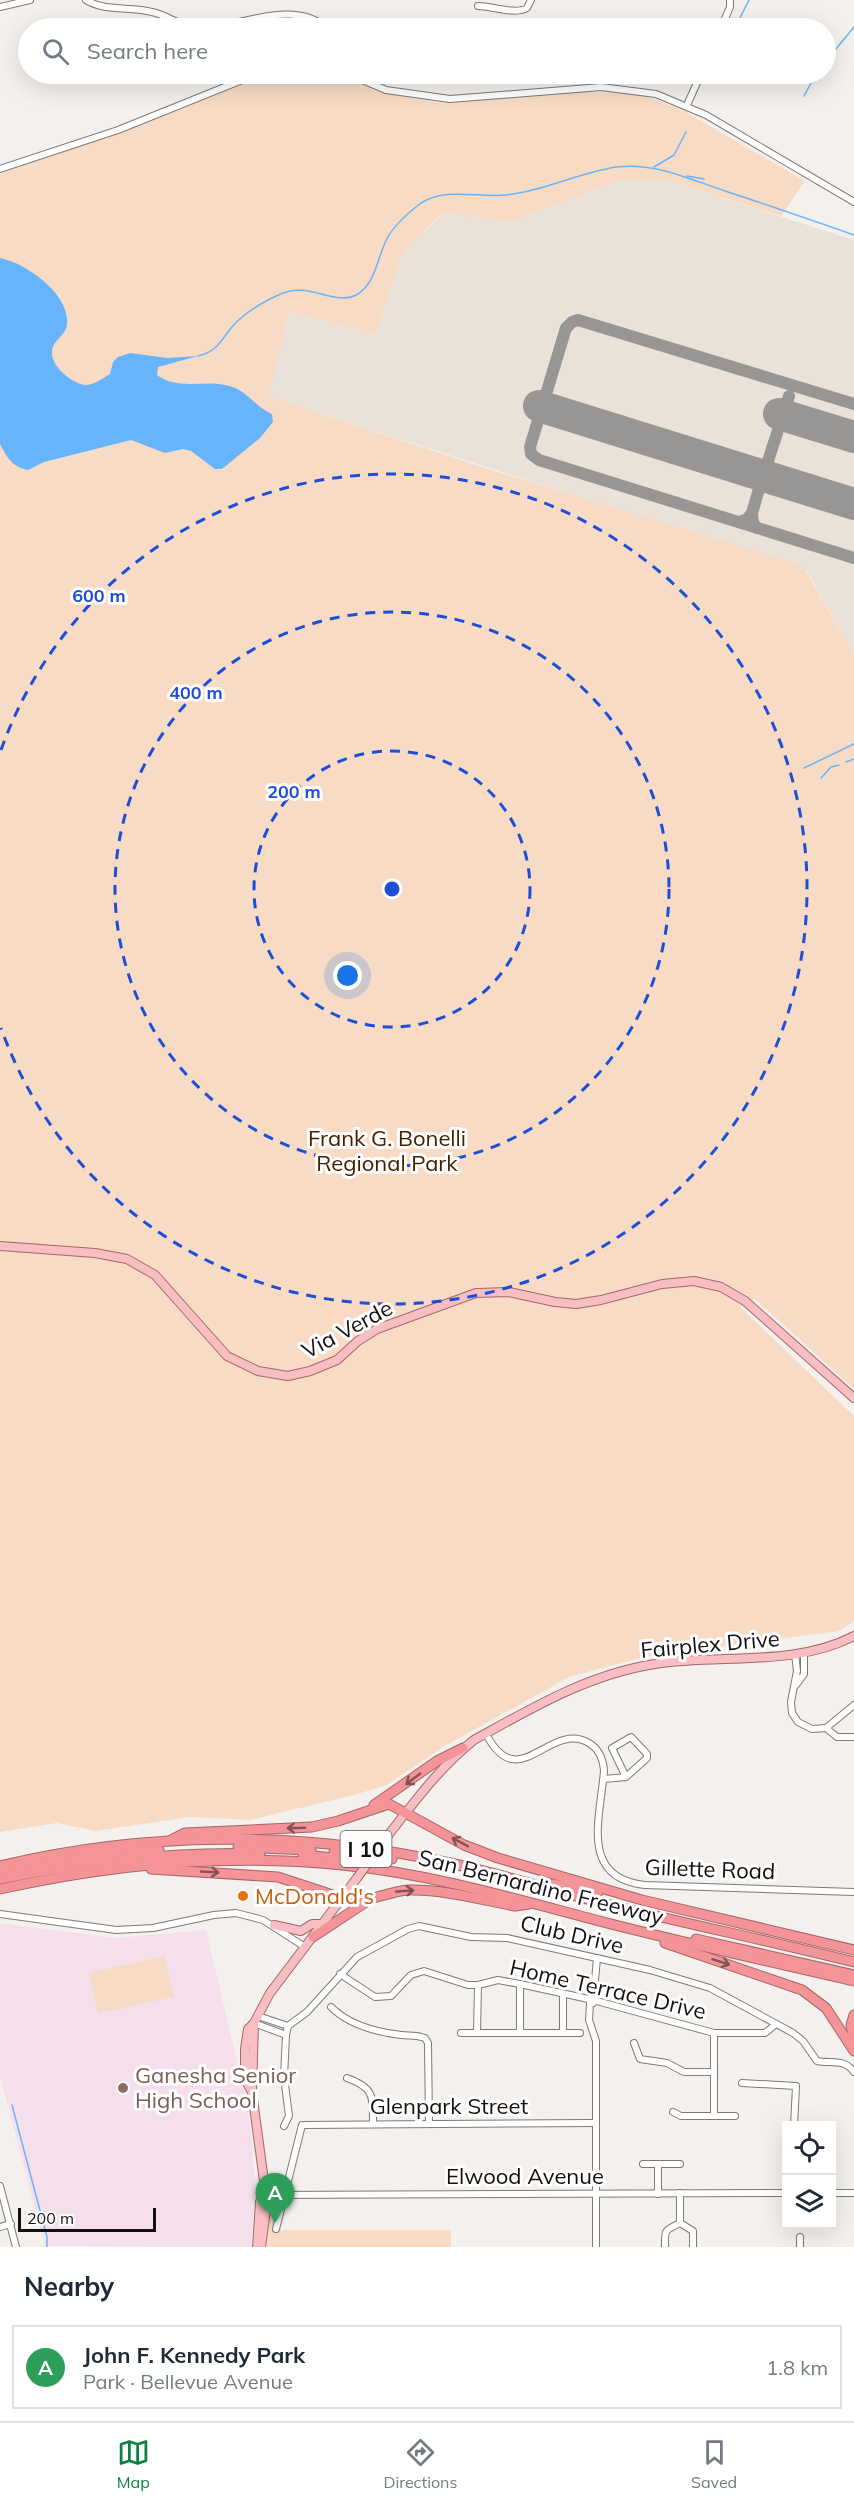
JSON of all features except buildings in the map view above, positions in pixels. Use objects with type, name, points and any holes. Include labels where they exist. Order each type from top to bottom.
[{"type":"highway","points":[[353,1816],[404,1786],[437,1761],[463,1748]]},
{"type":"highway","points":[[169,1841],[185,1833],[312,1827],[389,1804],[486,1855],[642,1900],[854,1950]]},
{"type":"highway","name":"San Bernardino Freeway","points":[[0,1866],[68,1852],[169,1841],[273,1840],[343,1846],[426,1858],[854,1962]]},
{"type":"highway","points":[[0,1873],[64,1860],[123,1852],[206,1847],[269,1847],[386,1858],[459,1871],[545,1893],[558,1891]]},
{"type":"highway","points":[[0,1879],[88,1863],[165,1855],[246,1853],[343,1858],[454,1877],[683,1936],[854,1975]]},
{"type":"highway","name":"San Bernardino Freeway","points":[[0,1889],[54,1877],[130,1867],[232,1859],[339,1864],[426,1877],[606,1923],[854,1981]]},
{"type":"highway","points":[[130,1867],[278,1877],[342,1898],[359,1901],[387,1893],[413,1890],[515,1906],[535,1903]]},
{"type":"highway","points":[[492,1873],[642,1900]]},
{"type":"highway","points":[[313,1937],[371,1899]]},
{"type":"highway","points":[[606,1923],[802,1990],[826,2008],[854,2051]]},
{"type":"highway","points":[[798,1937],[854,1942]]},
{"type":"highway","points":[[787,1946],[801,1956],[854,1969]]},
{"type":"highway","points":[[854,2015],[851,2025],[854,2040]]},
{"type":"main road","name":"Via Verde","points":[[0,1246],[95,1253],[127,1259],[155,1275],[227,1356],[258,1371],[288,1376],[310,1371],[337,1360],[358,1341],[377,1329],[476,1293],[509,1292],[576,1304],[662,1284],[693,1281],[721,1287],[745,1301],[854,1398]]},
{"type":"main road","name":"Fairplex Drive","points":[[259,2247],[267,2203],[264,2195],[252,2092],[256,2019],[270,1993],[436,1774],[463,1748],[486,1734],[565,1691],[625,1671],[688,1660],[799,1653],[829,1646],[854,1636]]},
{"type":"main road","points":[[274,1925],[301,1931],[312,1924],[322,1924]]},
{"type":"street","points":[[0,7],[30,0]]},
{"type":"street","points":[[86,0],[153,12],[167,18]]},
{"type":"street","points":[[478,6],[516,12],[527,8],[531,0]]},
{"type":"street","points":[[725,18],[730,0]]},
{"type":"street","points":[[247,18],[265,11],[291,9],[314,15],[317,18]]},
{"type":"street","points":[[0,169],[118,130],[233,84]]},
{"type":"street","points":[[372,84],[386,90],[450,99],[601,87],[636,90],[687,105],[854,202]]},
{"type":"street","points":[[687,105],[696,84]]},
{"type":"street","points":[[799,1653],[802,1679],[796,1685],[790,1702],[795,1718],[807,1727],[826,1728],[837,1737],[854,1737]]},
{"type":"street","points":[[826,1728],[854,1705]]},
{"type":"street","name":"Gillette Road","points":[[486,1734],[497,1752],[505,1757],[518,1760],[529,1758],[566,1739],[581,1740],[595,1748],[603,1762],[604,1779],[597,1844],[599,1854],[608,1869],[623,1881],[645,1885],[854,1892]]},
{"type":"street","points":[[604,1779],[626,1777],[647,1758],[647,1754],[631,1737],[612,1748],[626,1777]]},
{"type":"street","points":[[0,1914],[116,1930],[153,1928],[227,1913],[244,1914],[274,1925],[305,1947]]},
{"type":"street","name":"Club Drive","points":[[288,2026],[307,2012],[357,1957],[408,1929],[418,1926],[471,1937],[507,1938],[650,1970],[710,1988],[799,2037],[817,2061],[846,2064],[854,2072]]},
{"type":"street","points":[[596,2247],[596,2041],[591,2024],[593,2021],[590,2003],[593,2000],[597,1958]]},
{"type":"street","name":"Home Terrace Drive","points":[[340,1974],[365,1992],[384,1998],[398,1990],[411,1975],[417,1972],[433,1972],[459,1983],[478,1985],[498,1980],[520,1984],[593,2000],[714,2033],[765,2033],[776,2024]]},
{"type":"street","points":[[520,1984],[520,2033]]},
{"type":"street","points":[[477,2033],[478,1985]]},
{"type":"street","points":[[563,1994],[563,2033]]},
{"type":"street","points":[[330,2007],[339,2016],[363,2027],[388,2034],[425,2038],[428,2043],[429,2124]]},
{"type":"street","points":[[256,2019],[288,2026],[284,2077],[289,2116],[284,2126]]},
{"type":"street","points":[[256,2019],[286,2034]]},
{"type":"street","points":[[461,2033],[580,2033]]},
{"type":"street","points":[[714,2033],[714,2116]]},
{"type":"street","points":[[634,2043],[640,2059],[644,2061],[667,2063],[684,2072],[714,2072]]},
{"type":"street","points":[[347,2078],[366,2086],[370,2092],[372,2124]]},
{"type":"street","points":[[742,2083],[796,2086],[794,2121]]},
{"type":"street","points":[[673,2112],[681,2116],[735,2116]]},
{"type":"street","name":"Glenpark Street","points":[[285,2194],[302,2125],[596,2123]]},
{"type":"street","points":[[643,2164],[680,2164]]},
{"type":"street","points":[[658,2164],[658,2194]]},
{"type":"street","points":[[0,2186],[16,2247]]},
{"type":"street","points":[[680,2193],[680,2223]]},
{"type":"street","name":"Elwood Avenue","points":[[264,2195],[782,2193]]},
{"type":"street","points":[[836,2193],[854,2193]]},
{"type":"street","points":[[276,2229],[285,2194]]},
{"type":"street","points":[[665,2247],[665,2232],[668,2228],[680,2223]]},
{"type":"street","points":[[680,2223],[693,2231],[693,2247]]},
{"type":"street","points":[[0,2227],[10,2224]]},
{"type":"street","points":[[800,2237],[800,2247]]},
{"type":"shaded area","points":[[622,179],[664,179],[854,240],[854,656],[807,571],[267,396],[289,312],[376,334],[403,252],[445,212],[512,222]]},
{"type":"shaded area","name":"Ganesha Senior High School","points":[[0,1923],[115,1938],[206,1930],[245,2095],[251,2134],[255,2179],[251,2247],[45,2246],[0,2076]]},
{"type":"green space","name":"Frank G. Bonelli Regional Park","points":[[240,84],[362,84],[378,92],[445,103],[572,92],[630,93],[652,98],[684,111],[805,181],[781,216],[664,179],[622,179],[512,222],[444,212],[403,252],[376,334],[289,312],[268,396],[485,468],[794,563],[806,571],[854,656],[854,1389],[755,1299],[740,1307],[854,1416],[854,1621],[839,1631],[647,1656],[569,1677],[443,1747],[387,1785],[354,1795],[250,1820],[190,1817],[95,1831],[57,1823],[0,1832],[0,174],[145,122]]},
{"type":"green space","points":[[165,1956],[174,1997],[98,2013],[89,1973]]},
{"type":"green space","points":[[276,2200],[287,2200],[279,2227],[281,2230],[451,2230],[451,2247],[267,2247],[270,2205]]},
{"type":"water","points":[[0,258],[22,266],[33,273],[54,291],[61,302],[66,313],[67,324],[52,352],[55,363],[69,378],[80,384],[92,384],[110,374],[113,362],[118,357],[130,353],[167,358],[198,356],[158,367],[157,375],[165,380],[183,384],[220,384],[235,388],[272,414],[273,422],[260,438],[222,469],[215,469],[191,451],[183,449],[165,453],[131,440],[44,462],[28,470],[14,464],[0,444]]},
{"type":"waterway","points":[[740,18],[749,0]]},
{"type":"waterway","points":[[836,49],[854,27]]},
{"type":"waterway","points":[[804,96],[811,84]]},
{"type":"waterway","points":[[654,167],[674,155],[686,132]]},
{"type":"waterway","points":[[198,356],[213,349],[236,322],[249,312],[283,293],[303,290],[341,298],[358,294],[372,278],[385,243],[396,226],[421,203],[441,195],[506,195],[534,190],[616,167],[644,167],[685,177],[854,235]]},
{"type":"waterway","points":[[687,176],[704,179]]},
{"type":"waterway","points":[[804,768],[854,744]]},
{"type":"waterway","points":[[846,762],[854,759]]},
{"type":"waterway","points":[[821,778],[831,767],[839,765]]},
{"type":"waterway","points":[[12,2105],[47,2237],[47,2247]]},
{"type":"taxiway","points":[[854,404],[578,320],[566,328],[530,447],[531,454],[539,460],[854,558]]},
{"type":"taxiway","points":[[768,461],[789,396]]},
{"type":"taxiway","points":[[768,461],[770,473],[778,480],[767,482],[759,489],[757,479],[751,472],[762,468],[768,461]]},
{"type":"taxiway","points":[[752,513],[759,489]]},
{"type":"taxiway","points":[[739,522],[747,519],[752,513],[753,523],[757,528]]},
{"type":"runway","points":[[539,406],[854,504]]},
{"type":"runway","points":[[779,414],[854,437]]},
{"type":"place","name":"McDonald's","points":[[243,1896]]},
{"type":"place","name":"Ganesha Senior High School","points":[[123,2088]]},
{"type":"place","name":"John F. Kennedy Park","points":[[275,2223]]}]
